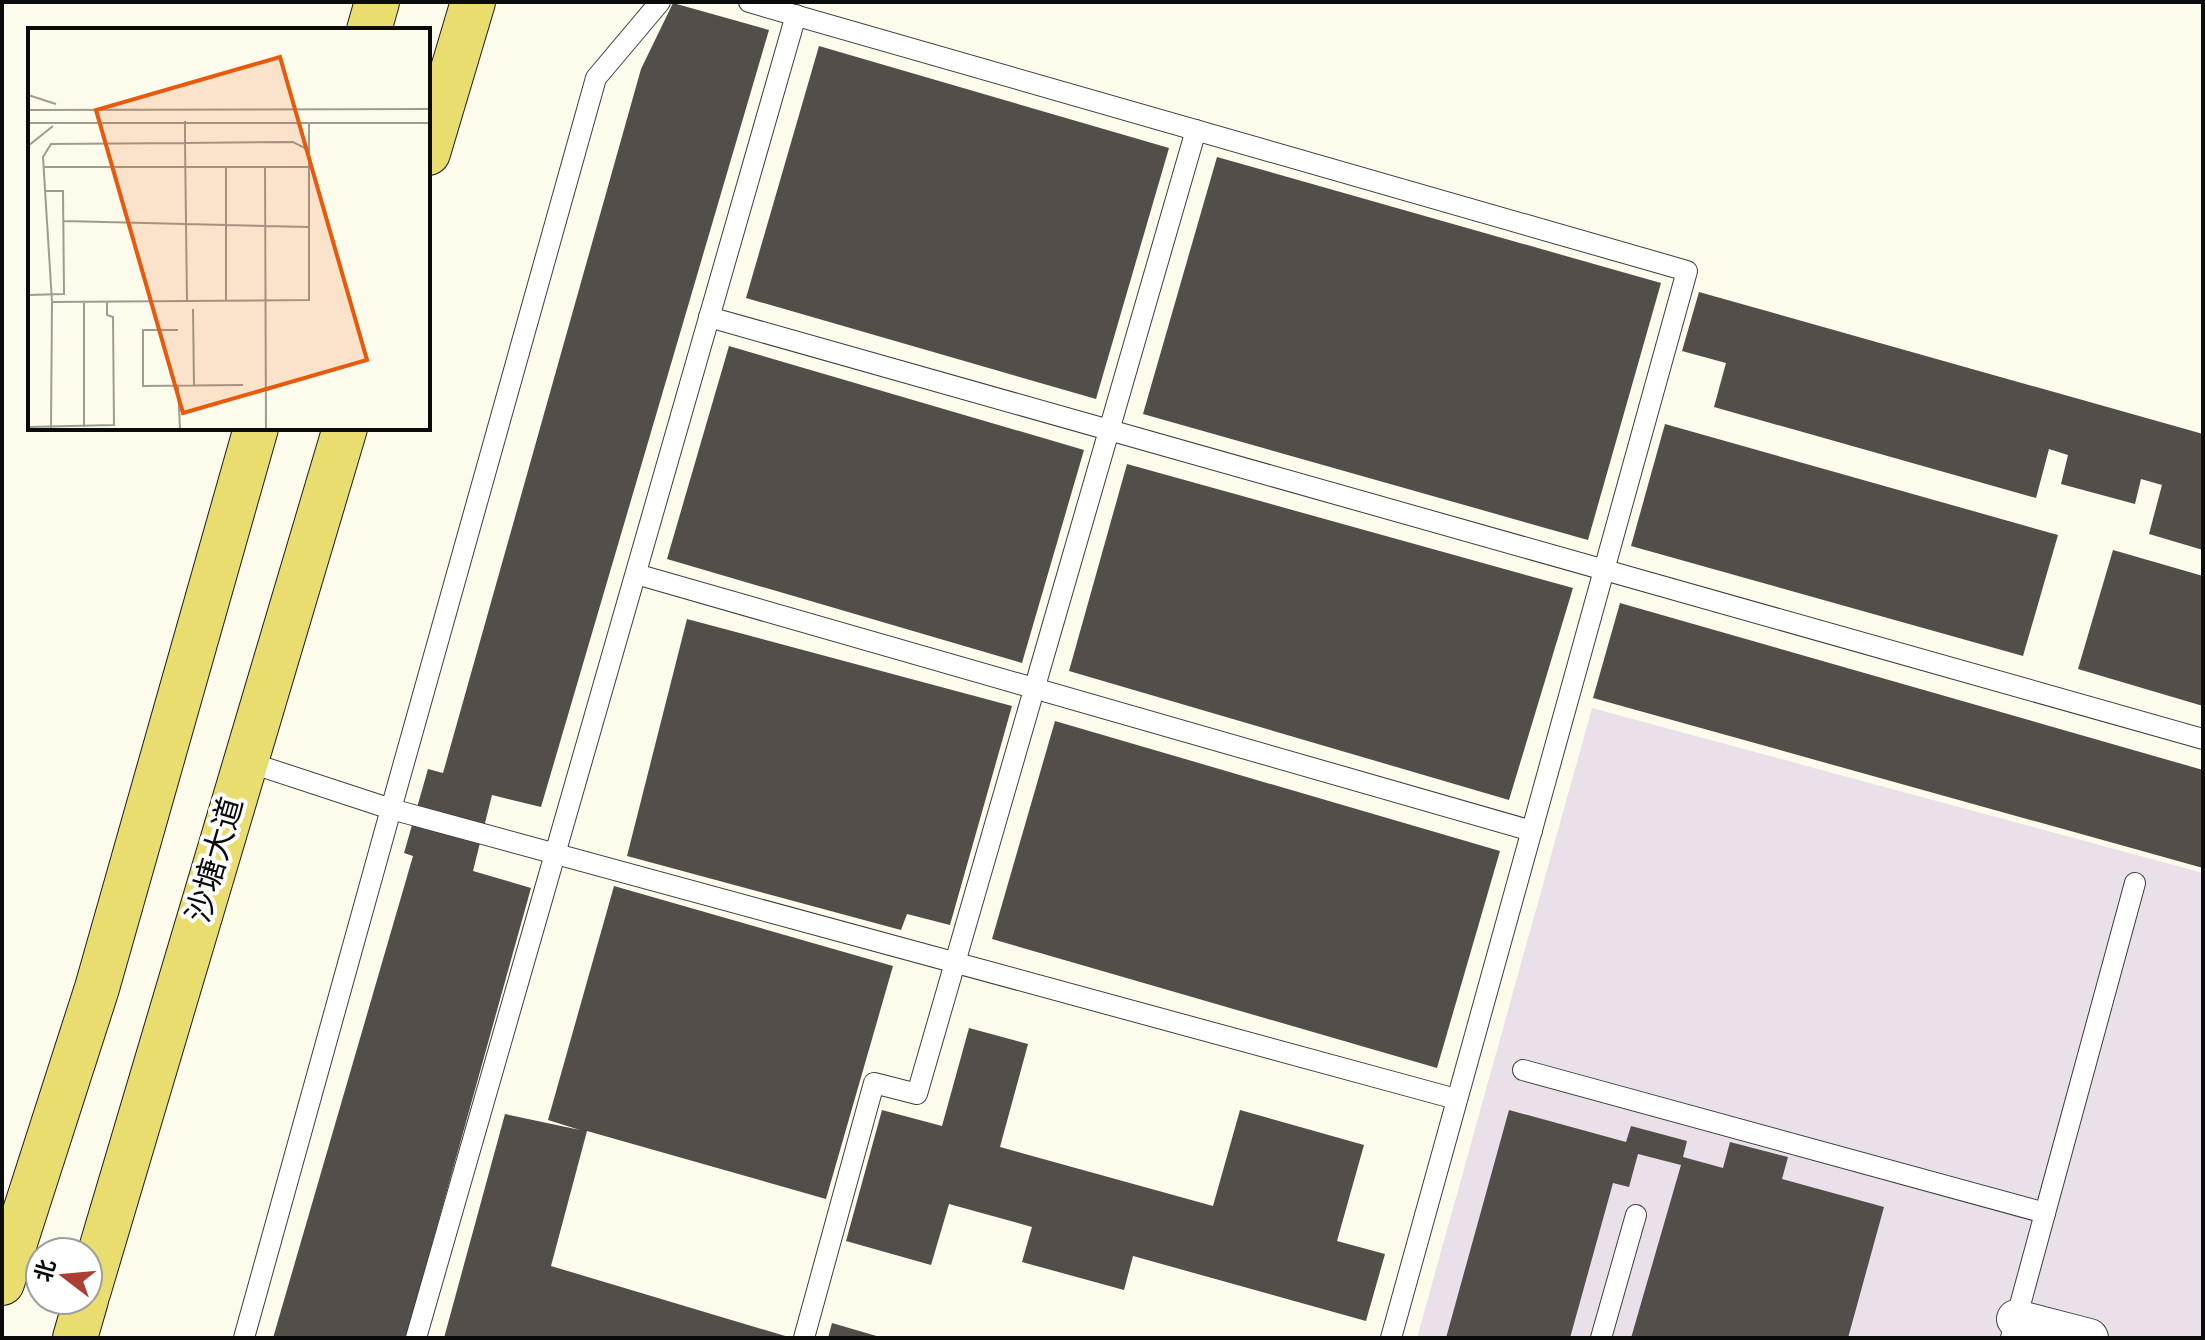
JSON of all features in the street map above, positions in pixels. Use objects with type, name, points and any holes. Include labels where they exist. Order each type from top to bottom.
[{"type":"main road","points":[[370,28],[377,2]]},
{"type":"main road","points":[[430,146],[473,2]]},
{"type":"main road","points":[[2,1283],[97,988],[255,430]]},
{"type":"main road","name":"沙塘大道","points":[[104,1239],[344,430]]},
{"type":"main road","points":[[75,1338],[81,1316]]},
{"type":"street","points":[[2013,1329],[2089,1338]]},
{"type":"lane","points":[[244,1338],[596,78],[660,2]]},
{"type":"lane","points":[[749,2],[1687,271],[1391,1338]]},
{"type":"lane","points":[[416,1338],[796,15]]},
{"type":"lane","points":[[804,1338],[874,1083],[917,1094],[1196,130]]},
{"type":"lane","points":[[709,317],[2203,739]]},
{"type":"lane","points":[[636,574],[1532,831]]},
{"type":"lane","points":[[245,761],[391,809],[1456,1099]]},
{"type":"lane","points":[[2013,1329],[2135,883]]},
{"type":"lane","points":[[1523,1070],[2045,1213]]},
{"type":"lane","points":[[1601,1338],[1636,1215]]},
{"type":"shaded area","points":[[1592,708],[2203,873],[2203,1338],[1417,1338]]},
{"type":"building","points":[[673,3],[769,30],[541,807],[492,795],[473,871],[531,888],[406,1338],[273,1338],[413,856],[404,853],[428,769],[443,773],[641,69]]},
{"type":"building","points":[[819,46],[1169,148],[1096,399],[746,298]]},
{"type":"building","points":[[1217,157],[1661,283],[1588,540],[1143,414]]},
{"type":"building","points":[[1699,292],[2203,434],[2203,550],[2149,534],[2162,485],[2141,479],[2135,504],[2061,484],[2068,455],[2049,449],[2036,498],[1714,407],[1726,363],[1682,351]]},
{"type":"building","points":[[729,346],[1084,450],[1022,663],[667,559]]},
{"type":"building","points":[[1665,424],[2058,535],[2023,656],[1631,546]]},
{"type":"building","points":[[1127,464],[1573,588],[1509,800],[1069,671]]},
{"type":"building","points":[[2113,550],[2203,576],[2203,706],[2078,669]]},
{"type":"building","points":[[1620,603],[2203,770],[2203,868],[1593,698]]},
{"type":"building","points":[[687,619],[1012,706],[950,925],[907,914],[901,930],[627,856]]},
{"type":"building","points":[[1055,721],[1500,851],[1437,1068],[992,939]]},
{"type":"building","points":[[614,886],[893,966],[826,1199],[587,1131],[551,1266],[792,1338],[444,1338],[505,1114],[580,1130],[548,1120]]},
{"type":"building","points":[[969,1028],[1028,1044],[1000,1147],[1213,1206],[1240,1110],[1364,1145],[1337,1241],[1385,1254],[1366,1321],[1133,1256],[1124,1290],[1022,1262],[1032,1227],[949,1204],[931,1265],[846,1241],[882,1110],[942,1126]]},
{"type":"building","points":[[1509,1110],[1626,1142],[1631,1126],[1687,1141],[1683,1157],[1723,1168],[1730,1142],[1788,1157],[1782,1179],[1884,1207],[1848,1338],[1631,1338],[1681,1165],[1638,1154],[1629,1187],[1613,1183],[1570,1338],[1446,1338]]},
{"type":"building","points":[[832,1323],[880,1337],[880,1338],[828,1338]]}]
